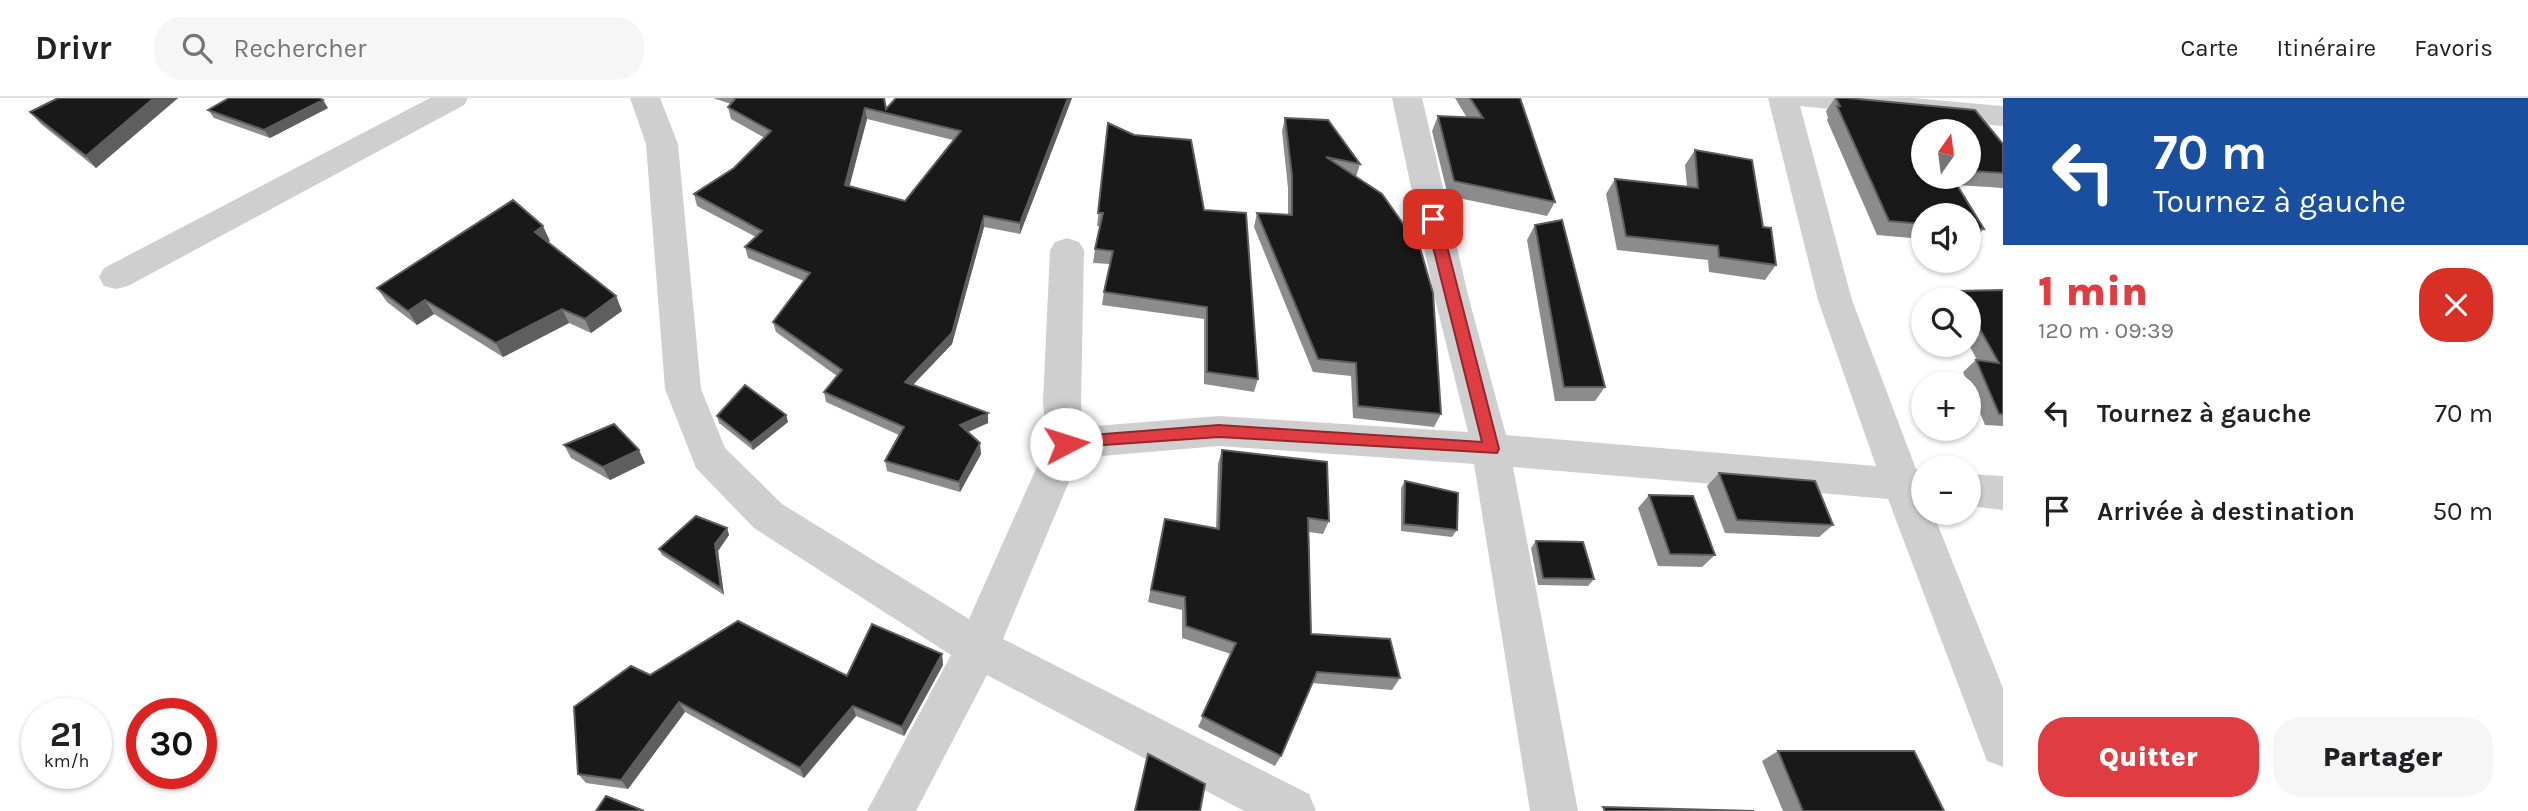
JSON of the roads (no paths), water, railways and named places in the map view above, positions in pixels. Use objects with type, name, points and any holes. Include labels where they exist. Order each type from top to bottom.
[{"type":"street","points":[[116,277],[453,98]]},
{"type":"street","points":[[645,98],[662,144],[683,389],[710,457],[768,516],[978,648],[1292,811]]},
{"type":"street","points":[[1407,98],[1451,299],[1491,449],[1554,811]]},
{"type":"street","points":[[1783,98],[1835,300],[1911,483]]},
{"type":"street","points":[[1807,98],[2003,116]]},
{"type":"street","points":[[891,811],[978,648],[1066,444],[1062,402],[1066,250]]},
{"type":"street","points":[[1066,444],[1219,431],[1491,449],[1911,485]]},
{"type":"street","points":[[1981,491],[2003,493]]},
{"type":"street","points":[[1926,525],[2003,745]]}]
